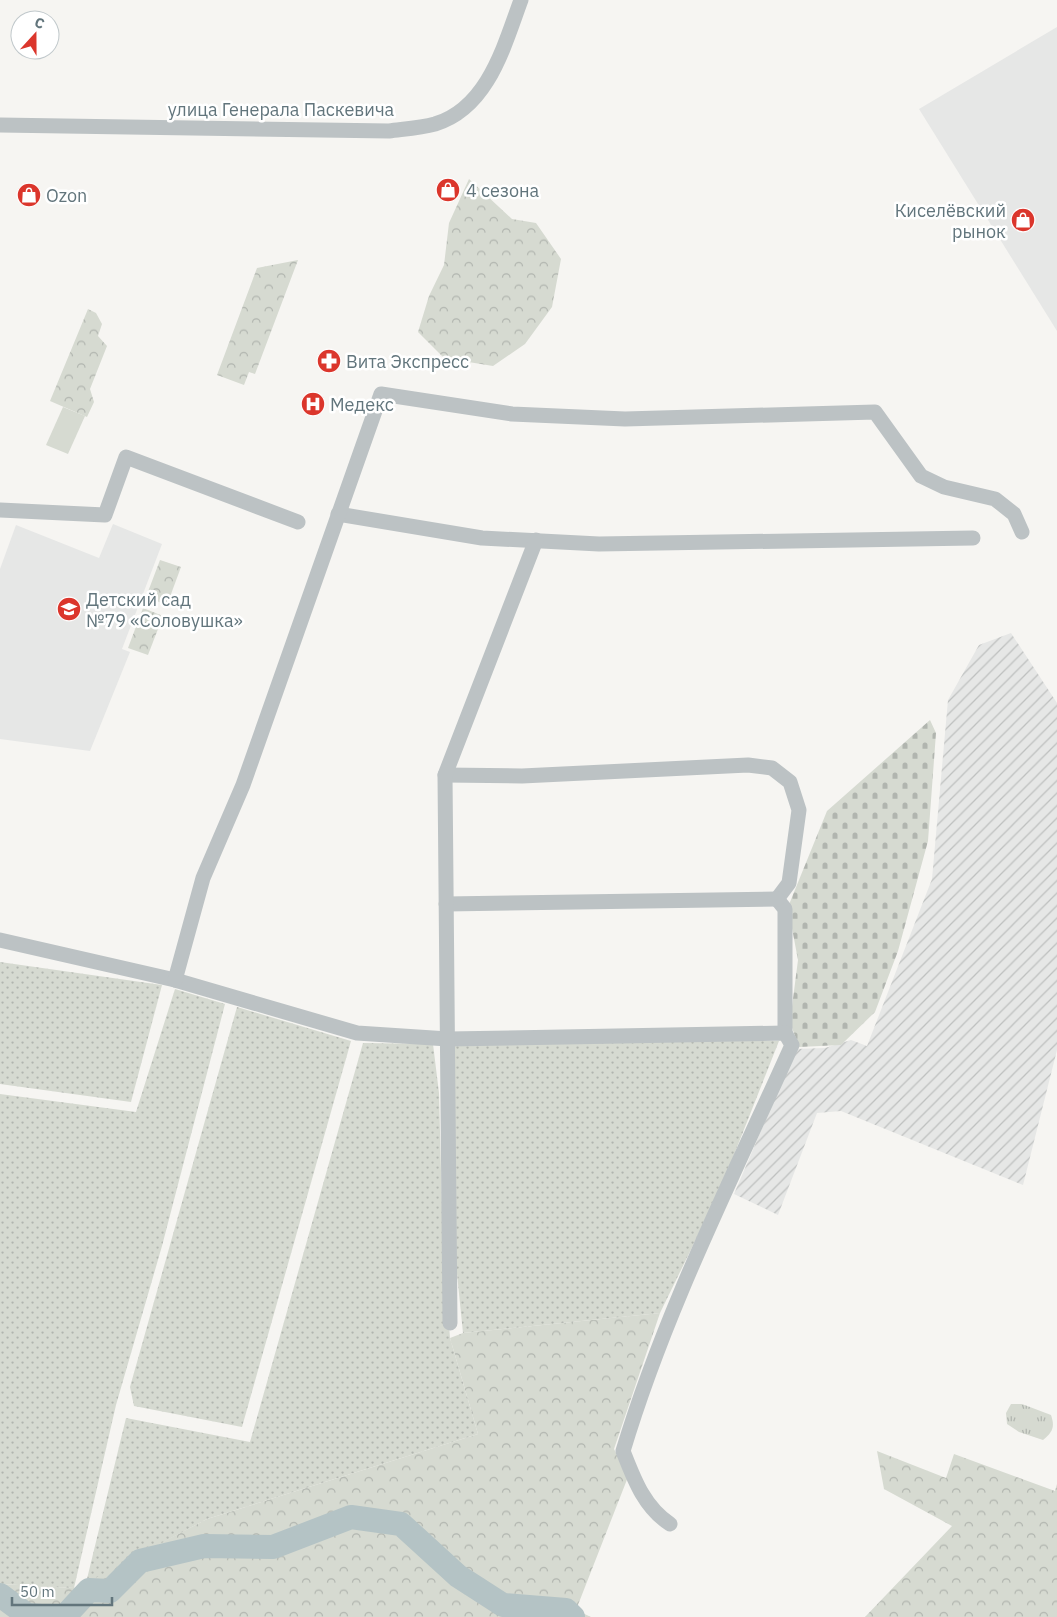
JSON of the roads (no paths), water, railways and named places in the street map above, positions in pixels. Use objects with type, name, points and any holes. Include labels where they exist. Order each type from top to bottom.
[{"type":"street","name":"улица Генерала Паскевича","points":[[0,125],[389,131],[436,124],[468,106],[497,66],[521,0]]},
{"type":"street","points":[[175,980],[203,878],[243,785],[381,394],[512,414],[625,419],[875,412],[921,476],[944,487],[995,499],[1014,514],[1022,532]]},
{"type":"street","points":[[0,510],[105,515],[126,457],[298,522]]},
{"type":"street","points":[[338,514],[482,538],[599,544],[973,538]]},
{"type":"street","points":[[450,1323],[445,775],[536,540]]},
{"type":"street","points":[[445,775],[522,776],[748,765],[772,768],[790,782],[800,810],[789,883],[777,899]]},
{"type":"street","points":[[446,904],[777,899]]},
{"type":"street","points":[[670,1524],[662,1518],[641,1494],[623,1452],[636,1407],[669,1318],[792,1045],[785,1032],[785,909],[777,899]]},
{"type":"street","points":[[0,940],[175,980],[357,1033],[448,1039],[785,1032]]},
{"type":"waterway","points":[[64,1617],[89,1590],[110,1591],[140,1561],[204,1546],[273,1547],[351,1517],[401,1524],[458,1576],[503,1605],[566,1610],[573,1617]]},
{"type":"waterway","points":[[0,1595],[27,1615],[56,1617]]},
{"type":"place","name":"4 сезона","points":[[448,190]]},
{"type":"place","name":"Ozon","points":[[29,195]]},
{"type":"place","name":"Киселёвский рынок","points":[[1023,220]]},
{"type":"place","name":"Вита Экспресс","points":[[329,361]]},
{"type":"place","name":"Медекс","points":[[313,404]]},
{"type":"place","name":"Детский сад №79 «Соловушка»","points":[[69,609]]}]
